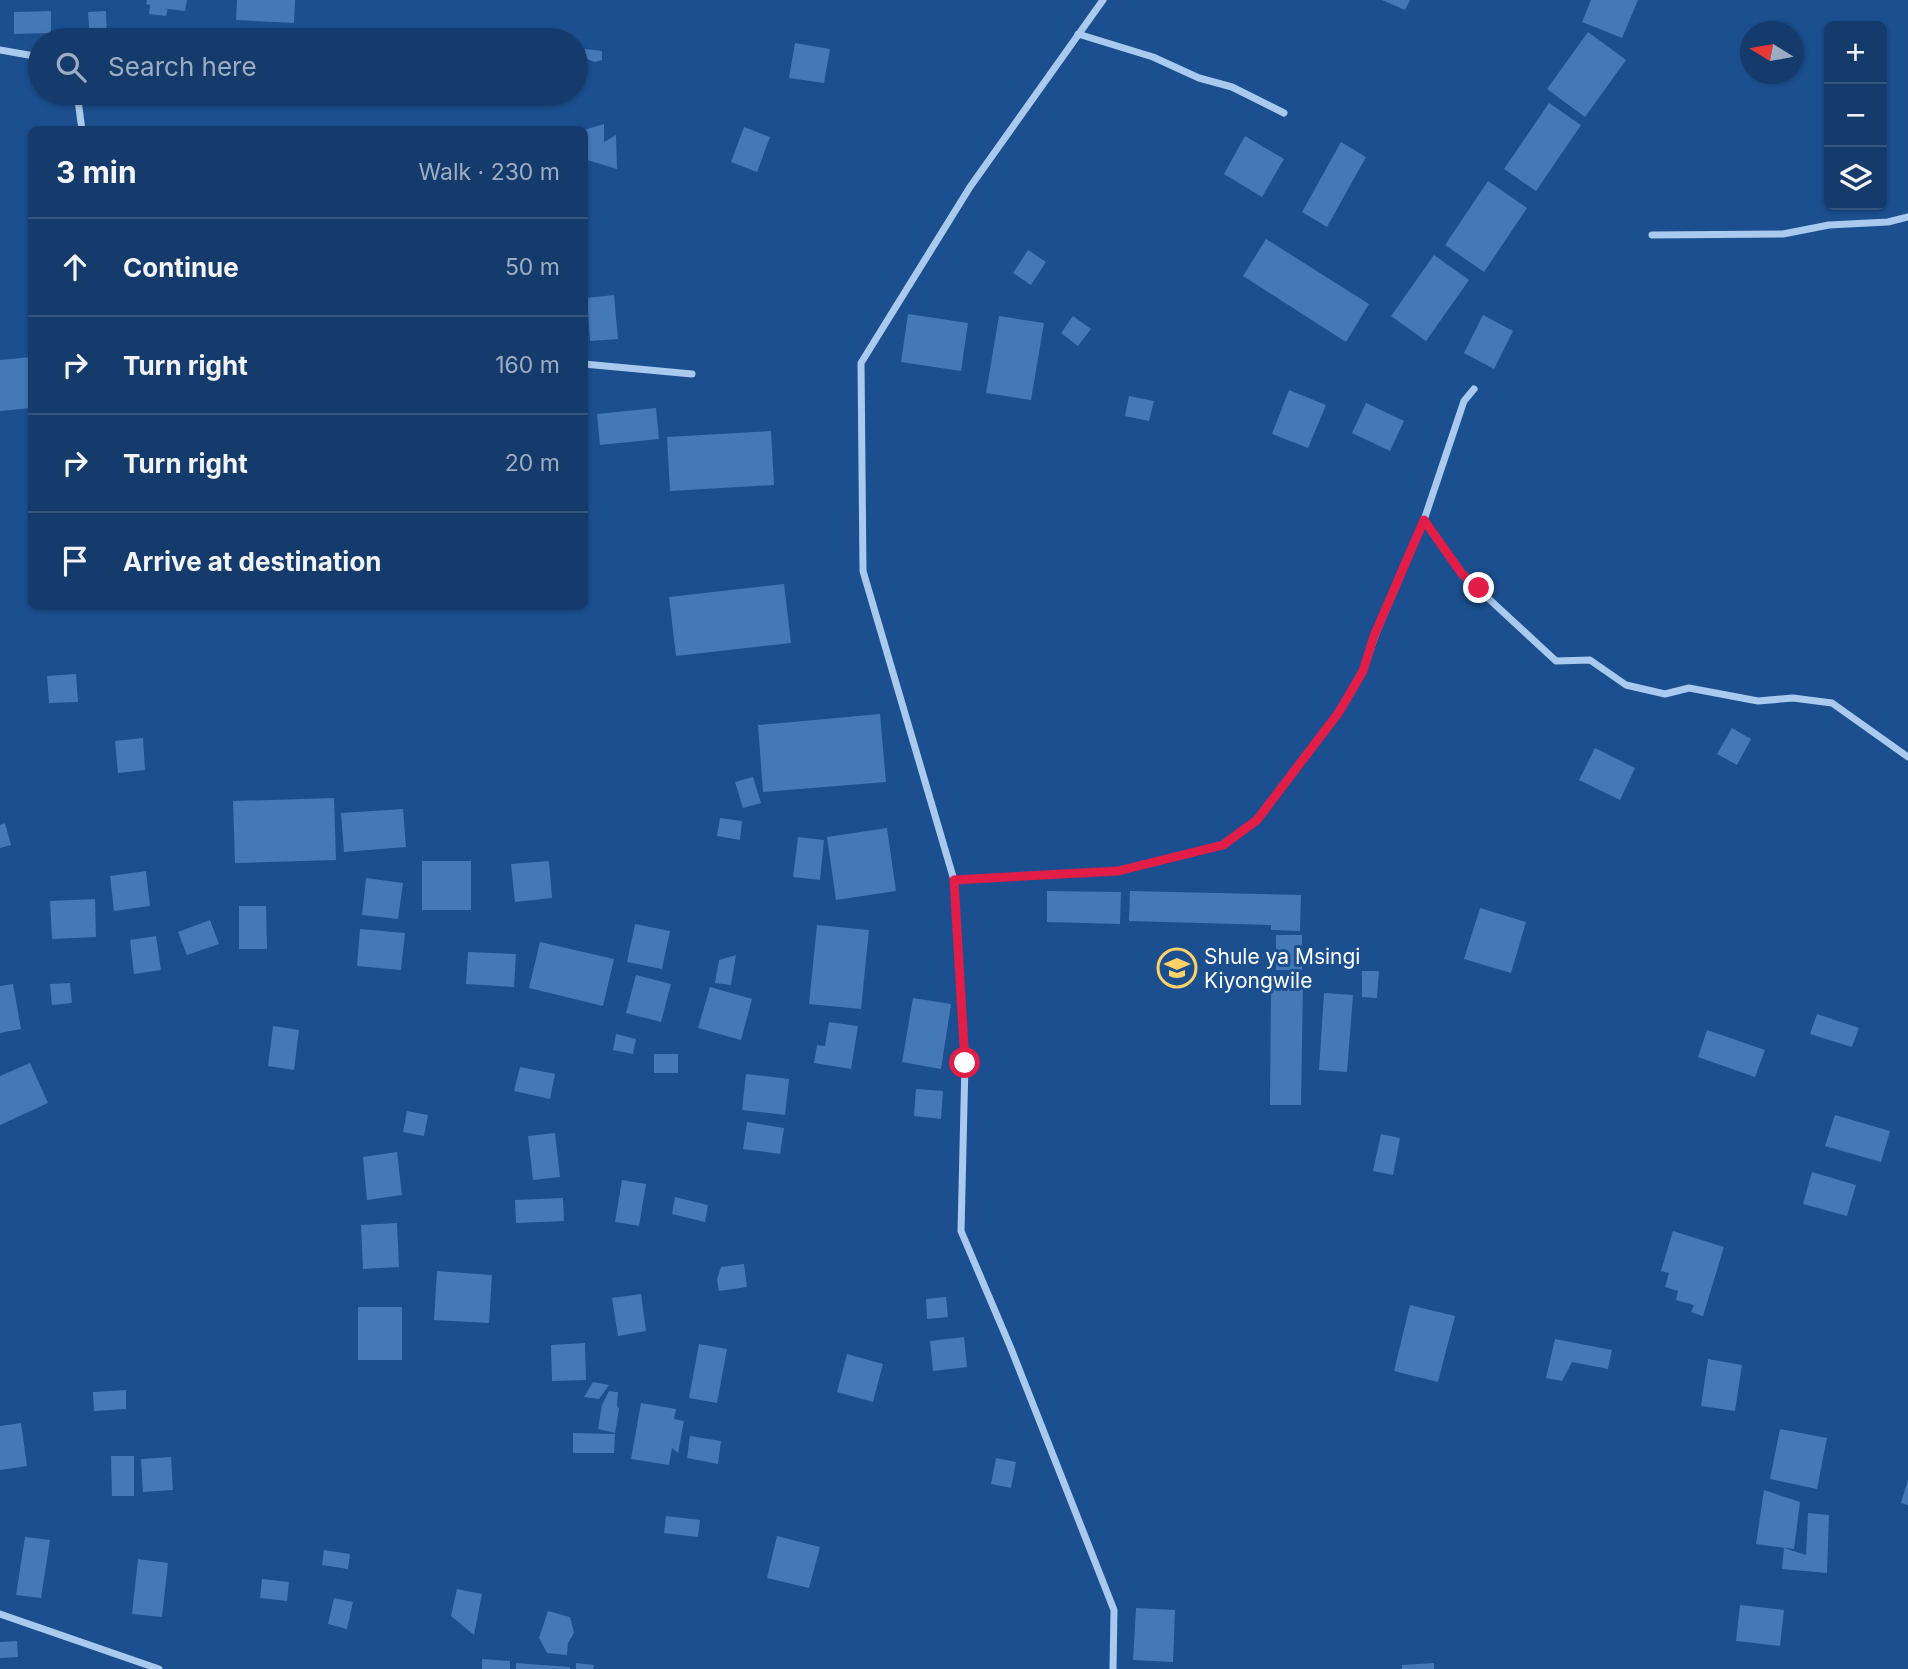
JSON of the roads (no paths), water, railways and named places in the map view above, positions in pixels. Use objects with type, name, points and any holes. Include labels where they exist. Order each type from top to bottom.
[{"type":"street","points":[[1102,0],[970,187],[861,363],[863,571],[954,880],[965,1063],[961,1231],[1015,1358],[1114,1610],[1113,1669]]},
{"type":"street","points":[[1078,34],[1153,57],[1199,78],[1232,87],[1284,113]]},
{"type":"street","points":[[0,50],[28,55]]},
{"type":"street","points":[[79,105],[81,126]]},
{"type":"street","points":[[1652,235],[1783,234],[1829,225],[1888,222],[1908,217]]},
{"type":"street","points":[[588,364],[692,374]]},
{"type":"street","points":[[954,880],[1118,871],[1223,845],[1257,820],[1339,712],[1363,671],[1374,636],[1424,520],[1464,401],[1474,389]]},
{"type":"street","points":[[1424,520],[1462,574],[1556,661],[1590,660],[1626,685],[1665,694],[1689,688],[1758,701],[1793,698],[1832,703],[1908,757]]},
{"type":"street","points":[[0,1614],[159,1669]]},
{"type":"place","name":"Shule ya Msingi Kiyongwile","points":[[1177,968]]}]
